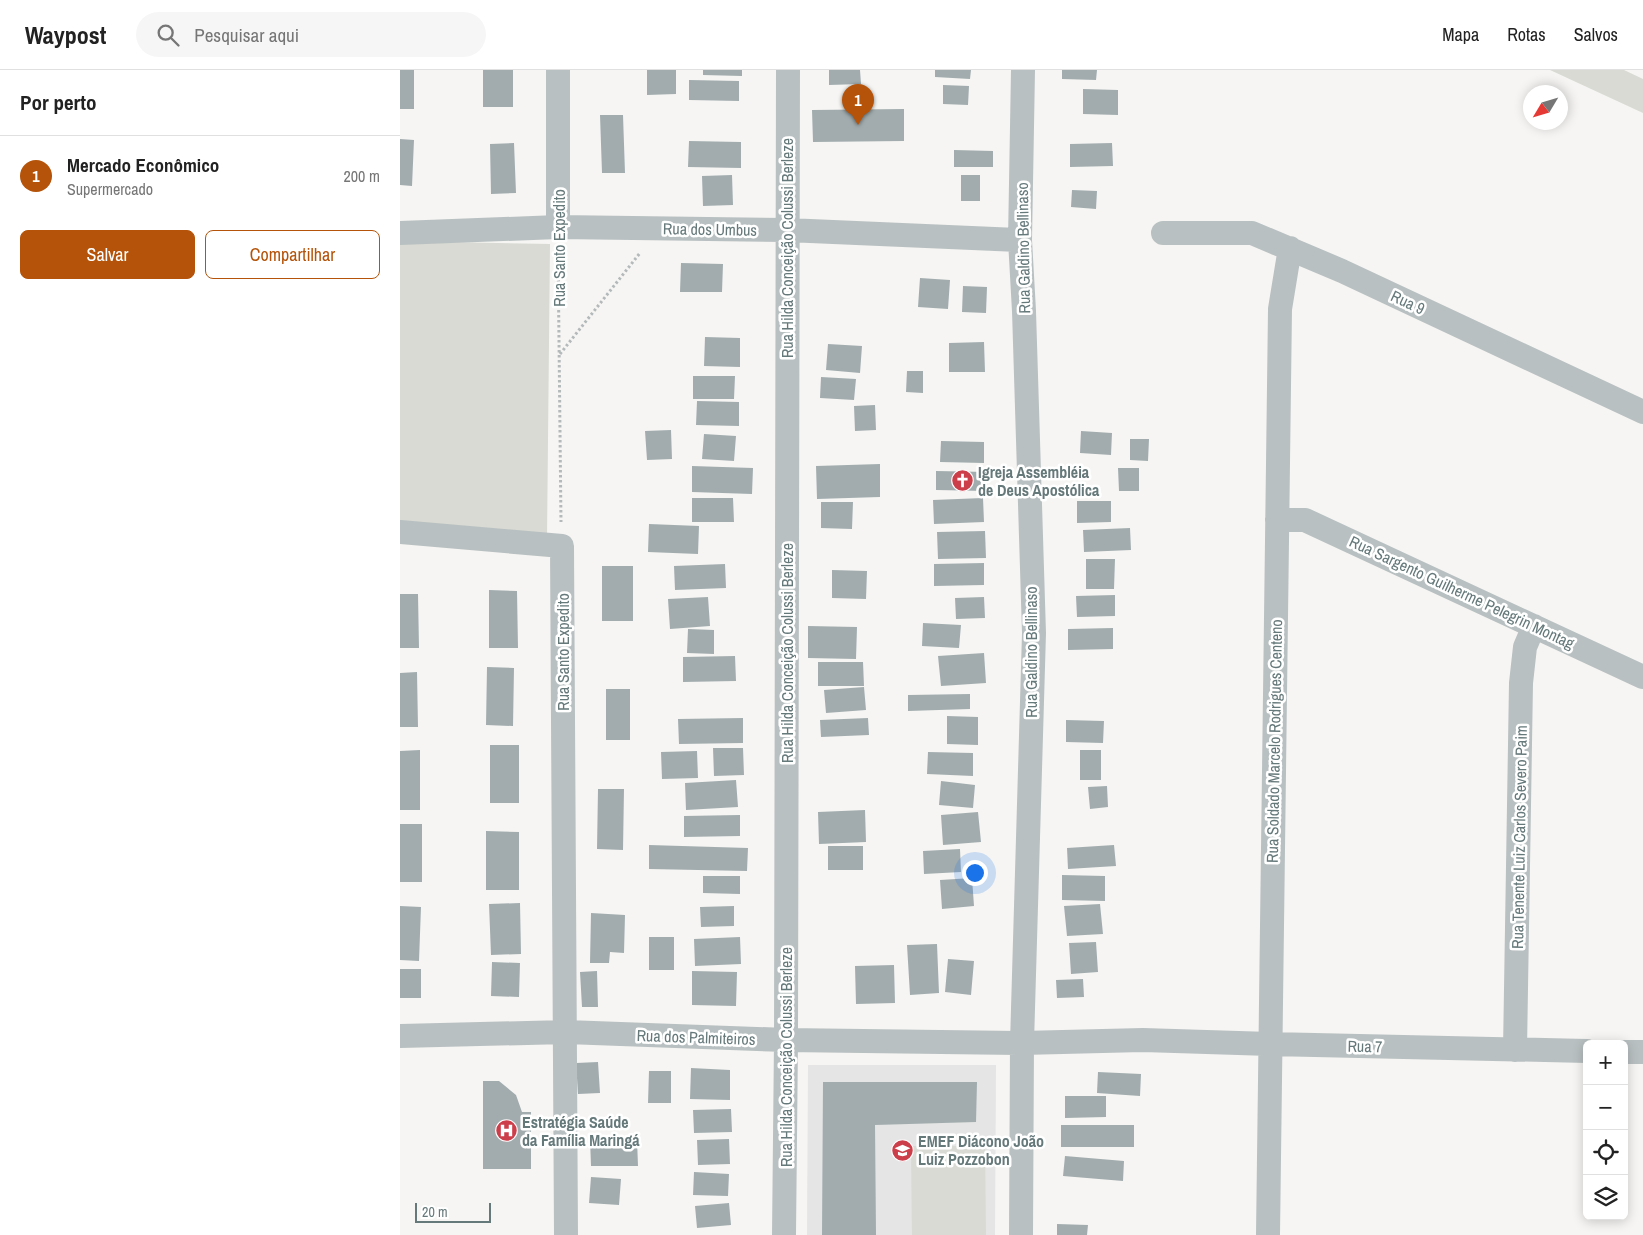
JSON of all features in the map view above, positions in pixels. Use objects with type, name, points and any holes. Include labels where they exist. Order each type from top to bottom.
[{"type":"street","name":"Rua Santo Expedito","points":[[558,70],[558,227]]},
{"type":"street","name":"Rua Hilda Conceição Colussi Berleze","points":[[784,1235],[788,70]]},
{"type":"street","name":"Rua Galdino Bellinaso","points":[[1021,1235],[1022,1043],[1034,633],[1020,240],[1024,70]]},
{"type":"street","name":"Rua dos Umbus","points":[[400,233],[558,227],[660,228],[787,230],[1020,240]]},
{"type":"street","name":"Rua 9","points":[[1163,233],[1252,232],[1643,412]]},
{"type":"street","name":"Rua Soldado Marcelo Rodrigues Centeno","points":[[1268,1235],[1280,309],[1290,248]]},
{"type":"street","name":"Rua Sargento Guilherme Pelegrin Montag","points":[[1277,520],[1305,520],[1643,677]]},
{"type":"street","points":[[400,532],[562,546]]},
{"type":"street","name":"Rua Santo Expedito","points":[[562,546],[566,1235]]},
{"type":"street","name":"Rua Tenente Luiz Carlos Severo Paim","points":[[1515,1050],[1521,683],[1525,647],[1534,626]]},
{"type":"street","name":"Rua dos Palmiteiros","points":[[400,1036],[566,1032],[786,1040],[1022,1043],[1144,1040]]},
{"type":"street","name":"Rua 7","points":[[1144,1040],[1583,1051]]},
{"type":"street","points":[[1628,1052],[1643,1052]]},
{"type":"path","name":"Rua Santo Expedito","points":[[558,227],[562,546]]},
{"type":"path","points":[[560,354],[660,228]]},
{"type":"shaded area","points":[[1550,70],[1624,70],[1643,79],[1643,113]]},
{"type":"shaded area","points":[[400,241],[550,244],[547,538],[400,523]]},
{"type":"shaded area","name":"EMEF Diácono João Luiz Pozzobon","points":[[808,1065],[996,1065],[995,1235],[807,1235]]},
{"type":"shaded area","points":[[911,1146],[985,1146],[986,1235],[912,1235]]},
{"type":"building","points":[[400,70],[414,70],[414,109],[400,109]]},
{"type":"building","points":[[483,70],[513,70],[513,107],[483,107]]},
{"type":"building","points":[[647,70],[676,70],[676,94],[647,95]]},
{"type":"building","points":[[703,70],[742,70],[742,76],[703,75]]},
{"type":"building","points":[[829,70],[860,70],[861,84],[829,85]]},
{"type":"building","points":[[935,70],[971,70],[970,79],[935,77]]},
{"type":"building","points":[[1062,70],[1097,70],[1096,80],[1062,79]]},
{"type":"building","points":[[689,80],[739,81],[739,101],[689,100]]},
{"type":"building","points":[[943,85],[969,86],[968,105],[943,104]]},
{"type":"building","points":[[1083,89],[1118,90],[1118,115],[1083,114]]},
{"type":"building","points":[[904,109],[904,141],[813,142],[812,110]]},
{"type":"building","points":[[600,115],[623,115],[625,173],[602,173]]},
{"type":"building","points":[[400,139],[414,140],[412,186],[400,185]]},
{"type":"building","points":[[689,141],[741,142],[741,168],[688,167]]},
{"type":"building","points":[[514,143],[516,193],[491,194],[490,144]]},
{"type":"building","points":[[1112,143],[1113,166],[1070,167],[1070,144]]},
{"type":"building","points":[[954,150],[993,151],[993,167],[954,167]]},
{"type":"building","points":[[732,175],[733,205],[703,206],[702,176]]},
{"type":"building","points":[[961,175],[980,175],[980,201],[961,201]]},
{"type":"building","points":[[1072,190],[1097,191],[1096,209],[1071,207]]},
{"type":"building","points":[[681,263],[723,264],[722,292],[680,292]]},
{"type":"building","points":[[920,278],[950,280],[948,309],[918,307]]},
{"type":"building","points":[[963,286],[987,287],[986,313],[962,312]]},
{"type":"building","points":[[705,337],[740,338],[740,367],[704,366]]},
{"type":"building","points":[[984,342],[985,372],[949,372],[949,343]]},
{"type":"building","points":[[828,344],[862,346],[860,373],[826,370]]},
{"type":"building","points":[[907,371],[923,371],[923,393],[906,392]]},
{"type":"building","points":[[693,376],[735,376],[734,399],[693,399]]},
{"type":"building","points":[[821,377],[856,379],[854,400],[820,398]]},
{"type":"building","points":[[697,401],[739,402],[739,426],[696,425]]},
{"type":"building","points":[[875,405],[876,430],[855,431],[854,406]]},
{"type":"building","points":[[671,430],[672,459],[647,460],[645,431]]},
{"type":"building","points":[[1081,431],[1112,433],[1111,455],[1080,453]]},
{"type":"building","points":[[704,434],[736,436],[734,461],[702,459]]},
{"type":"building","points":[[1130,439],[1149,439],[1148,461],[1130,460]]},
{"type":"building","points":[[941,441],[984,442],[984,463],[940,462]]},
{"type":"building","points":[[880,464],[880,497],[817,499],[816,466]]},
{"type":"building","points":[[692,466],[753,468],[752,494],[692,492]]},
{"type":"building","points":[[1118,468],[1139,468],[1139,491],[1119,491]]},
{"type":"building","name":"Igreja Assembléia de Deus Apostólica","points":[[936,471],[988,472],[987,491],[936,490]]},
{"type":"building","points":[[692,498],[733,498],[734,522],[692,522]]},
{"type":"building","points":[[983,498],[984,522],[934,524],[933,500]]},
{"type":"building","points":[[1077,501],[1111,501],[1111,522],[1077,523]]},
{"type":"building","points":[[821,502],[853,502],[852,529],[821,528]]},
{"type":"building","points":[[649,524],[699,526],[698,554],[648,552]]},
{"type":"building","points":[[1130,528],[1131,550],[1084,552],[1083,530]]},
{"type":"building","points":[[985,531],[986,558],[938,559],[937,532]]},
{"type":"building","points":[[1086,559],[1115,559],[1114,589],[1086,589]]},
{"type":"building","points":[[984,563],[984,585],[934,586],[934,564]]},
{"type":"building","points":[[725,564],[726,588],[675,590],[674,566]]},
{"type":"building","points":[[602,566],[633,566],[633,621],[602,621]]},
{"type":"building","points":[[832,570],[867,571],[866,599],[832,598]]},
{"type":"building","points":[[489,590],[517,591],[518,648],[489,648]]},
{"type":"building","points":[[400,594],[418,594],[419,648],[400,648]]},
{"type":"building","points":[[1115,595],[1115,616],[1077,617],[1076,596]]},
{"type":"building","points":[[708,597],[710,626],[670,629],[668,599]]},
{"type":"building","points":[[984,597],[985,618],[956,619],[955,598]]},
{"type":"building","points":[[923,623],[961,625],[959,648],[922,646]]},
{"type":"building","points":[[808,626],[857,627],[856,659],[808,658]]},
{"type":"building","points":[[1113,628],[1113,649],[1068,650],[1068,629]]},
{"type":"building","points":[[688,629],[714,630],[714,654],[687,653]]},
{"type":"building","points":[[984,653],[986,683],[941,686],[938,656]]},
{"type":"building","points":[[735,656],[736,681],[683,682],[683,657]]},
{"type":"building","points":[[818,662],[863,662],[864,686],[818,686]]},
{"type":"building","points":[[487,667],[514,668],[513,726],[486,725]]},
{"type":"building","points":[[417,672],[418,727],[400,727],[400,673]]},
{"type":"building","points":[[864,687],[866,710],[826,713],[824,690]]},
{"type":"building","points":[[606,689],[630,689],[630,740],[606,740]]},
{"type":"building","points":[[970,694],[970,709],[908,711],[908,695]]},
{"type":"building","points":[[947,716],[978,717],[978,745],[947,744]]},
{"type":"building","points":[[743,718],[743,743],[679,744],[678,719]]},
{"type":"building","points":[[868,718],[869,735],[821,737],[820,720]]},
{"type":"building","points":[[1066,720],[1104,721],[1103,743],[1066,742]]},
{"type":"building","points":[[490,745],[519,745],[519,803],[490,803]]},
{"type":"building","points":[[713,748],[743,748],[744,775],[714,776]]},
{"type":"building","points":[[420,750],[420,810],[400,810],[400,751]]},
{"type":"building","points":[[1080,750],[1101,750],[1101,780],[1080,780]]},
{"type":"building","points":[[697,751],[698,778],[662,779],[661,752]]},
{"type":"building","points":[[928,752],[973,753],[973,776],[927,774]]},
{"type":"building","points":[[736,780],[738,807],[686,810],[685,783]]},
{"type":"building","points":[[941,781],[975,785],[973,808],[939,805]]},
{"type":"building","points":[[1107,786],[1108,807],[1090,809],[1088,787]]},
{"type":"building","points":[[598,789],[624,789],[623,850],[597,849]]},
{"type":"building","points":[[865,810],[866,842],[819,844],[818,812]]},
{"type":"building","points":[[978,812],[981,842],[943,845],[941,815]]},
{"type":"building","points":[[740,815],[740,836],[684,837],[684,816]]},
{"type":"building","points":[[400,824],[422,824],[422,882],[400,882]]},
{"type":"building","points":[[486,831],[519,832],[519,890],[486,890]]},
{"type":"building","points":[[649,845],[748,848],[747,871],[649,869]]},
{"type":"building","points":[[1114,845],[1116,866],[1068,869],[1067,848]]},
{"type":"building","points":[[828,846],[863,846],[863,870],[828,870]]},
{"type":"building","points":[[960,849],[961,872],[924,874],[923,851]]},
{"type":"building","points":[[1062,875],[1105,876],[1105,901],[1062,900]]},
{"type":"building","points":[[703,876],[740,876],[740,894],[703,893]]},
{"type":"building","points":[[972,878],[974,906],[942,909],[940,880]]},
{"type":"building","points":[[520,903],[521,954],[491,955],[489,904]]},
{"type":"building","points":[[1100,904],[1103,934],[1067,936],[1064,906]]},
{"type":"building","points":[[400,906],[421,907],[419,961],[400,960]]},
{"type":"building","points":[[734,906],[734,926],[701,927],[700,907]]},
{"type":"building","points":[[591,913],[625,915],[624,953],[610,952],[609,963],[590,963]]},
{"type":"building","points":[[649,937],[674,937],[674,970],[649,970]]},
{"type":"building","points":[[740,937],[741,964],[695,966],[694,939]]},
{"type":"building","points":[[1096,942],[1098,972],[1071,974],[1069,943]]},
{"type":"building","points":[[937,944],[939,993],[910,995],[907,945]]},
{"type":"building","points":[[948,959],[974,961],[971,995],[945,992]]},
{"type":"building","points":[[492,962],[520,963],[519,997],[491,996]]},
{"type":"building","points":[[894,965],[895,1003],[856,1004],[855,966]]},
{"type":"building","points":[[400,969],[421,969],[421,998],[400,998]]},
{"type":"building","points":[[597,971],[598,1007],[582,1007],[580,972]]},
{"type":"building","points":[[692,971],[737,972],[736,1006],[692,1005]]},
{"type":"building","points":[[1083,979],[1084,997],[1057,998],[1056,980]]},
{"type":"building","points":[[598,1062],[600,1093],[578,1094],[576,1063]]},
{"type":"building","points":[[691,1068],[730,1070],[730,1100],[690,1099]]},
{"type":"building","points":[[649,1071],[671,1071],[671,1103],[648,1103]]},
{"type":"building","points":[[1098,1072],[1141,1074],[1140,1096],[1097,1093]]},
{"type":"building","points":[[483,1081],[499,1081],[516,1095],[522,1112],[531,1112],[531,1169],[483,1169]]},
{"type":"building","points":[[823,1082],[977,1082],[976,1122],[875,1125],[876,1235],[822,1235]]},
{"type":"building","points":[[1065,1096],[1106,1096],[1106,1117],[1065,1118]]},
{"type":"building","points":[[731,1109],[732,1132],[694,1133],[693,1110]]},
{"type":"building","points":[[1061,1125],[1134,1125],[1134,1147],[1061,1147]]},
{"type":"building","points":[[590,1139],[637,1139],[638,1166],[591,1166]]},
{"type":"building","points":[[729,1139],[730,1164],[698,1165],[697,1140]]},
{"type":"building","points":[[1065,1156],[1124,1161],[1123,1181],[1063,1176]]},
{"type":"building","points":[[694,1172],[729,1174],[728,1196],[693,1195]]},
{"type":"building","points":[[591,1177],[621,1179],[619,1205],[589,1203]]},
{"type":"building","points":[[729,1203],[731,1225],[697,1228],[695,1206]]},
{"type":"building","points":[[1057,1224],[1088,1225],[1087,1235],[1057,1235]]},
{"type":"place","name":"Mercado Econômico","points":[[858,125]]},
{"type":"place","name":"Igreja Assembléia de Deus Apostólica","points":[[962,481]]},
{"type":"place","name":"Estratégia Saúde da Família Maringá","points":[[506,1131]]},
{"type":"place","name":"EMEF Diácono João Luiz Pozzobon","points":[[902,1150]]}]
